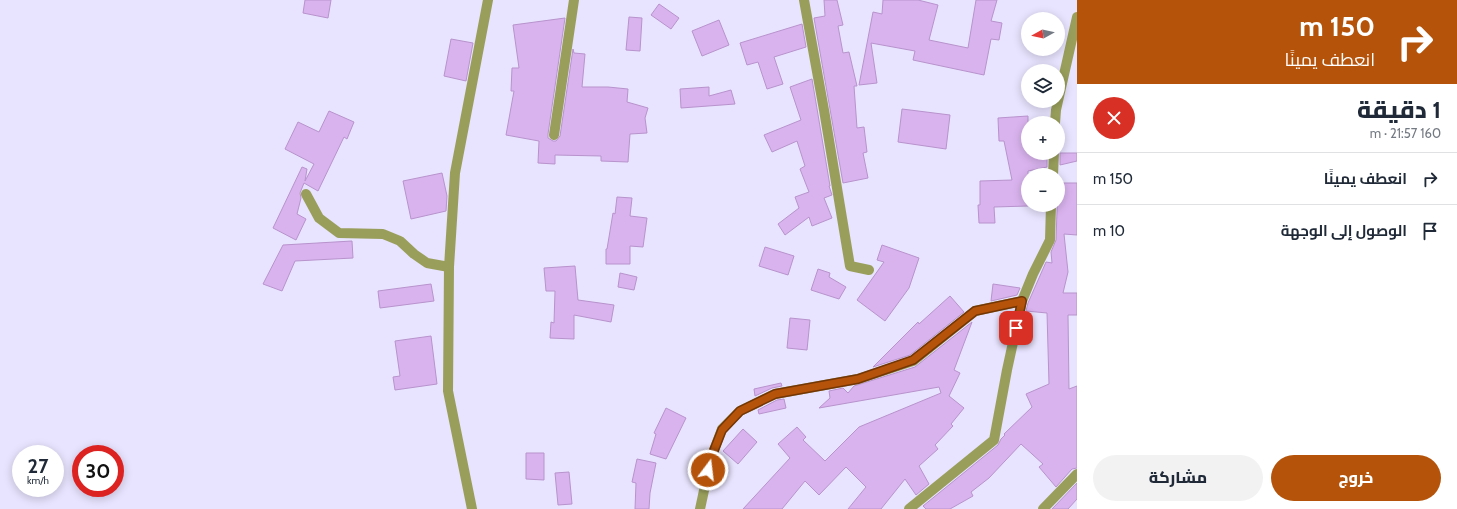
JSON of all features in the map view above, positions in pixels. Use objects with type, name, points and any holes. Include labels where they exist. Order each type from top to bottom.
[{"type":"street","points":[[472,509],[448,391],[449,267],[455,172],[488,0]]},
{"type":"street","points":[[554,135],[574,0]]},
{"type":"street","points":[[804,0],[850,266],[868,270]]},
{"type":"street","points":[[1056,116],[1056,110],[1077,17]]},
{"type":"street","points":[[306,194],[319,218],[338,234],[383,234],[400,241],[414,254],[427,263],[449,267]]},
{"type":"street","points":[[909,509],[994,440],[1022,301],[1033,274],[1050,240],[1051,212]]},
{"type":"street","points":[[700,509],[711,458],[722,430],[740,411],[775,394],[858,379],[913,360],[975,311],[1022,301]]},
{"type":"street","points":[[1043,509],[1077,474]]},
{"type":"building","points":[[305,0],[331,0],[328,18],[303,13]]},
{"type":"building","points":[[824,0],[837,0],[843,25],[838,26],[843,53],[849,52],[857,86],[854,86],[857,128],[864,127],[867,152],[863,153],[868,178],[843,183],[814,18],[825,16]]},
{"type":"building","points":[[883,0],[918,0],[938,5],[929,40],[968,48],[976,0],[997,0],[991,21],[1002,23],[999,40],[991,39],[984,75],[913,60],[915,51],[871,43],[877,83],[859,85],[873,12],[882,14]]},
{"type":"building","points":[[659,4],[679,18],[671,29],[651,15]]},
{"type":"building","points":[[629,17],[642,18],[640,51],[626,50]]},
{"type":"building","points":[[565,18],[548,138],[556,141],[560,136],[573,49],[574,53],[585,54],[582,87],[628,89],[627,102],[648,108],[645,118],[647,133],[630,134],[628,162],[601,161],[601,156],[555,155],[555,164],[538,163],[539,141],[506,135],[514,91],[511,91],[512,68],[519,68],[513,25]]},
{"type":"building","points":[[719,20],[729,45],[702,56],[692,31]]},
{"type":"building","points":[[802,24],[806,47],[774,57],[783,84],[767,89],[758,62],[747,65],[740,43]]},
{"type":"building","points":[[451,39],[473,43],[466,81],[444,76]]},
{"type":"building","points":[[812,79],[829,186],[832,195],[824,198],[832,218],[812,226],[809,217],[785,235],[778,224],[799,208],[795,197],[809,192],[800,169],[805,166],[797,141],[772,152],[764,135],[801,120],[790,87]]},
{"type":"building","points":[[709,87],[709,96],[731,90],[735,104],[681,108],[680,89]]},
{"type":"building","points":[[902,109],[950,115],[946,149],[898,142]]},
{"type":"building","points":[[329,111],[354,122],[347,139],[344,137],[318,191],[304,183],[300,193],[301,198],[297,214],[306,219],[296,240],[273,228],[302,167],[307,169],[305,181],[314,164],[285,149],[298,122],[319,132]]},
{"type":"building","points":[[1021,116],[1021,160],[1047,160],[1047,167],[1021,168],[1021,206],[994,207],[995,223],[979,223],[978,205],[980,205],[980,181],[1012,180],[1004,141],[999,141],[998,118]]},
{"type":"building","points":[[1065,153],[1077,153],[1077,161],[1060,165],[1060,160],[1065,160]]},
{"type":"building","points":[[442,173],[447,196],[446,211],[411,219],[403,181]]},
{"type":"building","points":[[1065,183],[1077,183],[1077,235],[1064,234],[1068,272],[1063,293],[1077,293],[1077,315],[1068,315],[1069,389],[1077,386],[1077,468],[1072,469],[1056,487],[1039,467],[1043,464],[1021,444],[989,478],[971,492],[973,496],[950,509],[926,509],[923,506],[998,445],[1005,435],[1004,434],[1032,407],[1026,394],[1049,384],[1047,313],[1026,311],[1046,262],[1052,263],[1051,252],[1056,240],[1057,212],[1065,212]]},
{"type":"building","points":[[617,197],[632,198],[630,216],[647,218],[643,247],[630,246],[630,264],[606,264],[606,249],[613,213],[615,214]]},
{"type":"building","points":[[352,241],[353,258],[295,261],[282,291],[263,284],[283,245]]},
{"type":"building","points":[[882,245],[919,258],[909,288],[885,321],[857,300],[884,262],[877,260]]},
{"type":"building","points":[[765,247],[794,256],[788,275],[759,266]]},
{"type":"building","points":[[575,266],[578,300],[614,305],[611,322],[574,315],[574,339],[550,338],[551,322],[554,323],[555,291],[546,291],[544,268]]},
{"type":"building","points":[[818,269],[830,273],[829,277],[846,287],[839,299],[811,290]]},
{"type":"building","points":[[620,273],[637,277],[634,290],[618,287]]},
{"type":"building","points":[[431,284],[434,301],[380,308],[378,291]]},
{"type":"building","points":[[993,284],[1020,288],[1017,295],[991,301]]},
{"type":"building","points":[[950,296],[964,312],[910,355],[873,367],[918,322],[919,324]]},
{"type":"building","points":[[790,318],[810,320],[807,350],[787,348]]},
{"type":"building","points":[[972,322],[954,370],[960,373],[949,396],[964,408],[951,424],[953,426],[935,445],[938,449],[919,466],[929,484],[916,495],[905,479],[881,509],[848,509],[866,487],[846,467],[819,495],[805,481],[782,509],[743,509],[790,458],[778,444],[797,427],[806,437],[803,440],[825,461],[859,427],[941,393],[939,387],[819,408],[830,398],[829,391],[843,388],[848,393],[854,386],[915,367]]},
{"type":"building","points":[[431,336],[437,384],[395,390],[393,377],[400,376],[395,341]]},
{"type":"building","points":[[781,383],[782,386],[772,388],[755,396],[754,389]]},
{"type":"building","points":[[784,399],[786,408],[759,414],[758,410],[777,400]]},
{"type":"building","points":[[666,408],[686,418],[666,459],[650,454],[656,434],[654,433]]},
{"type":"building","points":[[743,429],[757,442],[738,464],[723,451]]},
{"type":"building","points":[[526,453],[544,453],[544,480],[526,479]]},
{"type":"building","points":[[637,459],[656,463],[650,493],[649,509],[635,509],[636,483],[632,482]]},
{"type":"building","points":[[569,472],[572,504],[558,505],[555,473]]},
{"type":"building","points":[[1077,483],[1077,499],[1068,509],[1052,509]]},
{"type":"route","points":[[708,470],[722,430],[740,411],[775,394],[858,379],[913,360],[975,311],[1022,301],[1016,328]]}]
